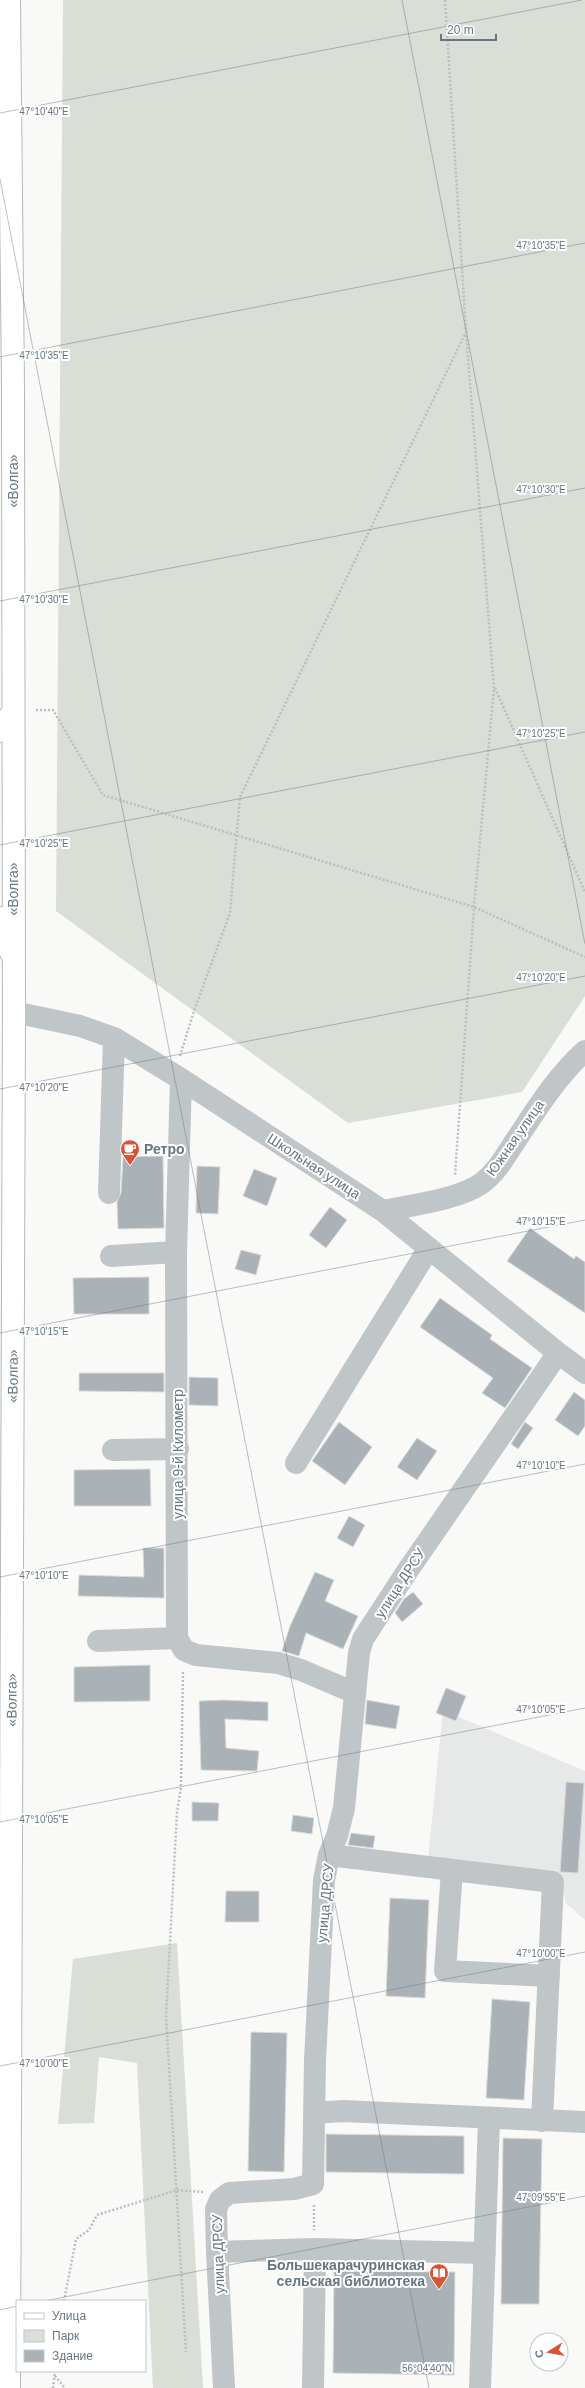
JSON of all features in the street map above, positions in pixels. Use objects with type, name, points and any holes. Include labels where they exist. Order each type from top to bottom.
[{"type":"main road","name":"«Волга»","points":[[9,0],[13,388],[13,712],[7,804],[14,962],[9,2388]]},
{"type":"main road","points":[[0,731],[13,712]]},
{"type":"main road","points":[[0,918],[14,962]]},
{"type":"street","name":"Школьная улица","points":[[14,1012],[80,1026],[114,1038],[178,1077],[383,1211],[558,1353],[585,1373]]},
{"type":"street","points":[[109,1194],[114,1038]]},
{"type":"street","name":"Южная улица","points":[[383,1211],[468,1191],[482,1183],[494,1172],[545,1096],[574,1060],[585,1051]]},
{"type":"street","name":"улица 9-й Километр","points":[[178,1077],[176,1252],[180,1644]]},
{"type":"street","points":[[296,1463],[429,1248]]},
{"type":"street","points":[[111,1256],[176,1252]]},
{"type":"street","name":"улица ДРСУ","points":[[224,2388],[216,2209],[220,2200],[229,2193],[294,2189],[313,2184],[315,2061],[324,1880],[329,1855],[337,1836],[344,1808],[359,1653],[363,1639],[406,1573],[558,1353]]},
{"type":"street","points":[[113,1450],[178,1448]]},
{"type":"street","points":[[98,1641],[180,1644],[196,1655],[278,1663],[301,1670],[355,1693]]},
{"type":"street","points":[[329,1855],[553,1882],[542,2121]]},
{"type":"street","points":[[452,1870],[445,1971],[549,1976]]},
{"type":"street","points":[[314,2113],[343,2111],[489,2119],[585,2122]]},
{"type":"street","points":[[480,2388],[489,2119]]},
{"type":"street","points":[[217,2252],[315,2249],[485,2253]]},
{"type":"street","points":[[313,2388],[315,2249]]},
{"type":"path","points":[[444,0],[466,332],[494,688],[474,907],[453,1195]]},
{"type":"path","points":[[178,1077],[194,1011],[230,913],[240,797],[466,332]]},
{"type":"path","points":[[494,688],[585,892]]},
{"type":"path","points":[[36,710],[53,710],[103,795],[474,907],[585,957]]},
{"type":"path","points":[[180,1644],[181,1787],[177,1812],[166,2016],[186,2352]]},
{"type":"path","points":[[313,2184],[315,2249]]},
{"type":"path","points":[[64,2300],[76,2239],[88,2230],[98,2215],[177,2190],[229,2193]]},
{"type":"path","points":[[53,2388],[55,2372]]},
{"type":"path","points":[[55,2376],[65,2388]]},
{"type":"shaded area","points":[[443,1710],[585,1771],[585,1920],[566,1903],[559,1872],[428,1860]]},
{"type":"green space","points":[[63,0],[585,0],[585,996],[522,1092],[348,1123],[56,911]]},
{"type":"green space","points":[[177,1943],[203,2388],[153,2388],[137,2063],[99,2057],[94,2123],[58,2124],[73,1959]]},
{"type":"building","points":[[163,1156],[164,1228],[118,1229],[117,1202],[121,1193],[123,1157]]},
{"type":"building","points":[[197,1166],[220,1167],[218,1214],[196,1213]]},
{"type":"building","points":[[254,1169],[277,1178],[267,1206],[243,1196]]},
{"type":"building","points":[[330,1207],[347,1220],[326,1248],[309,1235]]},
{"type":"building","points":[[530,1228],[574,1259],[576,1256],[585,1262],[585,1313],[507,1261]]},
{"type":"building","points":[[241,1250],[261,1255],[256,1275],[235,1269]]},
{"type":"building","points":[[149,1277],[149,1314],[74,1314],[73,1278]]},
{"type":"building","points":[[440,1298],[492,1335],[490,1339],[532,1368],[505,1408],[482,1393],[493,1378],[420,1327]]},
{"type":"building","points":[[79,1373],[164,1373],[164,1392],[79,1391]]},
{"type":"building","points":[[189,1377],[218,1378],[218,1406],[189,1405]]},
{"type":"building","points":[[574,1392],[585,1400],[585,1426],[578,1436],[555,1420]]},
{"type":"building","points":[[339,1422],[372,1447],[345,1485],[312,1461]]},
{"type":"building","points":[[525,1422],[533,1428],[518,1449],[511,1444]]},
{"type":"building","points":[[417,1438],[437,1451],[417,1480],[397,1467]]},
{"type":"building","points":[[150,1469],[151,1506],[74,1506],[74,1470]]},
{"type":"building","points":[[349,1516],[365,1525],[353,1547],[337,1538]]},
{"type":"building","points":[[143,1548],[164,1548],[164,1598],[78,1596],[79,1575],[144,1577]]},
{"type":"building","points":[[315,1572],[334,1580],[325,1601],[358,1616],[343,1649],[306,1633],[299,1656],[282,1651],[290,1626]]},
{"type":"building","points":[[413,1592],[423,1604],[402,1622],[395,1613],[404,1599]]},
{"type":"building","points":[[150,1665],[150,1701],[74,1702],[74,1667]]},
{"type":"building","points":[[446,1688],[466,1696],[456,1721],[436,1713]]},
{"type":"building","points":[[224,1700],[268,1702],[268,1721],[225,1719],[226,1748],[259,1751],[257,1771],[201,1770],[199,1701]]},
{"type":"building","points":[[367,1700],[400,1706],[396,1729],[365,1724]]},
{"type":"building","points":[[566,1782],[584,1783],[578,1873],[560,1872]]},
{"type":"building","points":[[192,1802],[219,1803],[218,1821],[192,1821]]},
{"type":"building","points":[[293,1815],[314,1818],[312,1834],[291,1831]]},
{"type":"building","points":[[351,1833],[375,1836],[373,1848],[348,1845]]},
{"type":"building","points":[[226,1891],[259,1891],[259,1922],[225,1922]]},
{"type":"building","points":[[390,1898],[429,1900],[425,1998],[386,1996]]},
{"type":"building","points":[[492,1999],[530,2002],[524,2100],[486,2098]]},
{"type":"building","points":[[251,2032],[287,2033],[284,2172],[248,2171]]},
{"type":"building","points":[[326,2134],[464,2136],[464,2174],[326,2172]]},
{"type":"building","points":[[503,2138],[542,2139],[539,2304],[501,2304]]},
{"type":"building","points":[[334,2271],[455,2272],[454,2375],[333,2373]]},
{"type":"place","name":"Ретро","points":[[130,1166]]},
{"type":"place","name":"Большекарачуринская сельская библиотека","points":[[439,2290]]}]
